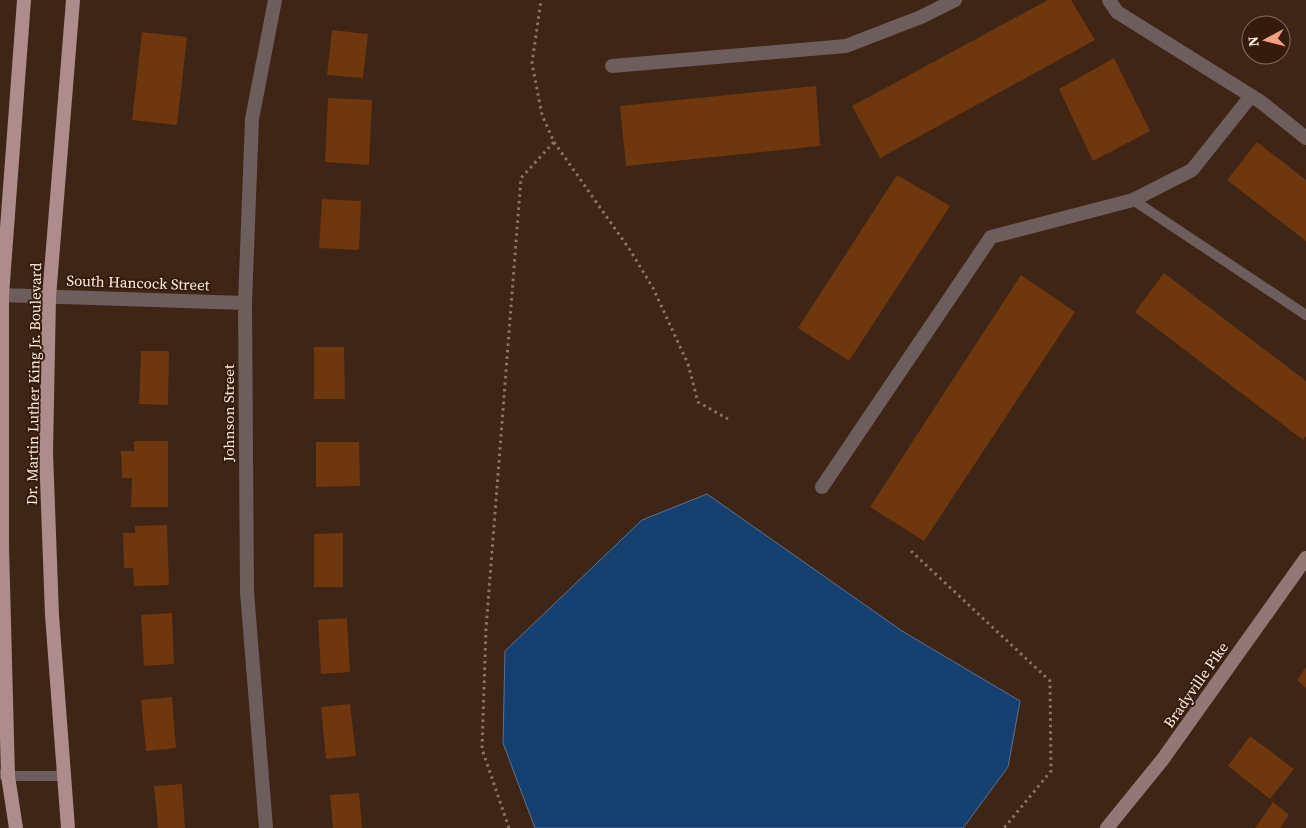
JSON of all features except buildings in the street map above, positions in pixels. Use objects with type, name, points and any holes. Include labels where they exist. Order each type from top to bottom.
[{"type":"main road","name":"Dr. Martin Luther King Jr. Boulevard","points":[[16,828],[3,777],[1,295],[24,0]]},
{"type":"main road","name":"Dr. Martin Luther King Jr. Boulevard","points":[[68,828],[52,615],[46,452],[49,297],[73,0]]},
{"type":"main road","name":"Bradyville Pike","points":[[1107,828],[1163,759],[1306,558]]},
{"type":"street","name":"Johnson Street","points":[[266,828],[247,592],[245,303],[252,119],[275,0]]},
{"type":"street","points":[[612,66],[846,46],[922,17],[955,0]]},
{"type":"street","points":[[1109,0],[1117,12],[1251,96],[1306,138]]},
{"type":"street","points":[[822,487],[991,237],[1133,200],[1192,170],[1251,96]]},
{"type":"street","name":"South Hancock Street","points":[[1,295],[245,303]]},
{"type":"lane","points":[[1133,200],[1306,314]]},
{"type":"lane","points":[[3,777],[63,776]]},
{"type":"path","points":[[541,0],[532,63],[542,115],[554,142],[630,250],[653,288],[688,364],[698,402],[728,419]]},
{"type":"path","points":[[509,828],[482,748],[486,629],[521,178],[554,142]]},
{"type":"path","points":[[911,551],[1050,681],[1052,771],[1004,828]]},
{"type":"water","points":[[707,494],[902,631],[1020,701],[1008,767],[963,828],[535,828],[503,743],[505,651],[642,520]]}]
